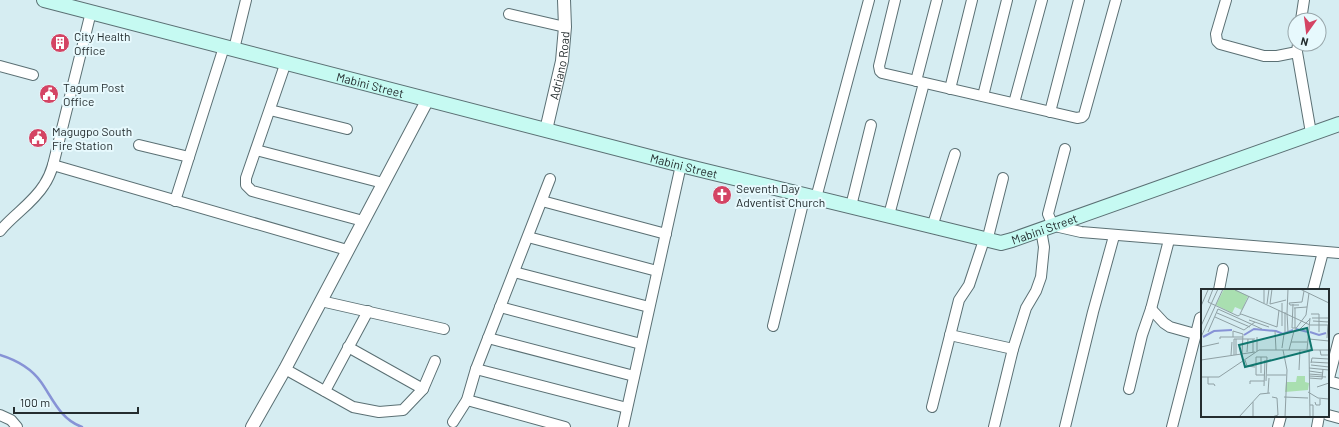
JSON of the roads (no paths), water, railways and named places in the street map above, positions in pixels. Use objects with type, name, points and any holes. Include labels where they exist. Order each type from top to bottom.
[{"type":"main road","name":"Mabini Street","points":[[54,1],[91,12],[681,165],[1001,243],[1339,124]]},
{"type":"street","points":[[175,201],[189,157],[246,0]]},
{"type":"street","name":"Adriano Road","points":[[546,130],[562,61],[565,27],[564,0]]},
{"type":"street","points":[[773,326],[869,0]]},
{"type":"street","points":[[895,0],[879,68],[880,71],[885,74],[1077,118],[1084,115],[1116,0]]},
{"type":"street","points":[[888,215],[920,82],[937,0]]},
{"type":"street","points":[[950,89],[972,0]]},
{"type":"street","points":[[983,96],[1007,0]]},
{"type":"street","points":[[1014,103],[1042,0]]},
{"type":"street","points":[[1050,112],[1079,0]]},
{"type":"street","points":[[1226,0],[1216,34],[1216,38],[1220,44],[1264,56],[1277,56],[1287,52]]},
{"type":"street","points":[[1302,12],[1304,0]]},
{"type":"street","points":[[1,227],[44,186],[53,165],[91,12]]},
{"type":"street","points":[[509,14],[565,27]]},
{"type":"street","points":[[1298,52],[1311,133]]},
{"type":"street","points":[[286,62],[246,178],[248,189],[363,221]]},
{"type":"street","points":[[0,66],[34,75]]},
{"type":"street","points":[[252,427],[321,301],[428,99]]},
{"type":"street","points":[[270,110],[347,129]]},
{"type":"street","points":[[851,206],[871,126]]},
{"type":"street","points":[[139,145],[189,157]]},
{"type":"street","points":[[994,427],[1013,349],[1026,308],[1036,291],[1040,277],[1048,227],[1048,210],[1065,149]]},
{"type":"street","points":[[256,150],[383,183]]},
{"type":"street","points":[[932,227],[954,154]]},
{"type":"street","points":[[53,165],[348,250]]},
{"type":"street","points":[[623,427],[681,165]]},
{"type":"street","points":[[932,407],[959,300],[970,285],[986,240],[1003,178]]},
{"type":"street","points":[[453,422],[467,400],[476,369],[550,179]]},
{"type":"street","points":[[542,201],[666,234]]},
{"type":"street","points":[[1048,227],[1114,236],[1339,253]]},
{"type":"street","points":[[1065,427],[1093,312],[1114,236]]},
{"type":"street","points":[[528,237],[658,271]]},
{"type":"street","points":[[1129,389],[1142,335],[1151,309],[1169,240]]},
{"type":"street","points":[[1313,289],[1323,252]]},
{"type":"street","points":[[1219,289],[1223,269]]},
{"type":"street","points":[[514,272],[649,308]]},
{"type":"street","points":[[321,301],[444,329]]},
{"type":"street","points":[[500,307],[641,344]]},
{"type":"street","points":[[1151,309],[1164,323],[1196,334]]},
{"type":"street","points":[[325,391],[368,311]]},
{"type":"street","points":[[1172,427],[1201,317]]},
{"type":"street","points":[[950,335],[1013,349]]},
{"type":"street","points":[[488,338],[634,376]]},
{"type":"street","points":[[1329,379],[1338,350],[1339,339]]},
{"type":"street","points":[[348,347],[423,389]]},
{"type":"street","points":[[285,368],[353,407],[379,412],[403,410],[423,389],[435,361]]},
{"type":"street","points":[[476,369],[627,408]]},
{"type":"street","points":[[1329,382],[1339,384]]},
{"type":"street","points":[[467,400],[555,426],[565,427]]},
{"type":"street","points":[[0,415],[11,420],[17,427]]},
{"type":"street","points":[[1329,415],[1339,418]]},
{"type":"street","points":[[1278,427],[1281,417]]},
{"type":"street","points":[[1317,427],[1319,417]]},
{"type":"waterway","points":[[0,355],[12,359],[33,373],[63,414],[68,419],[82,427]]},
{"type":"place","name":"City Health Office","points":[[60,43]]},
{"type":"place","name":"Tagum Post Office","points":[[49,94]]},
{"type":"place","name":"Magugpo South Fire Station","points":[[38,138]]},
{"type":"place","name":"Seventh Day Adventist Church","points":[[722,195]]}]
